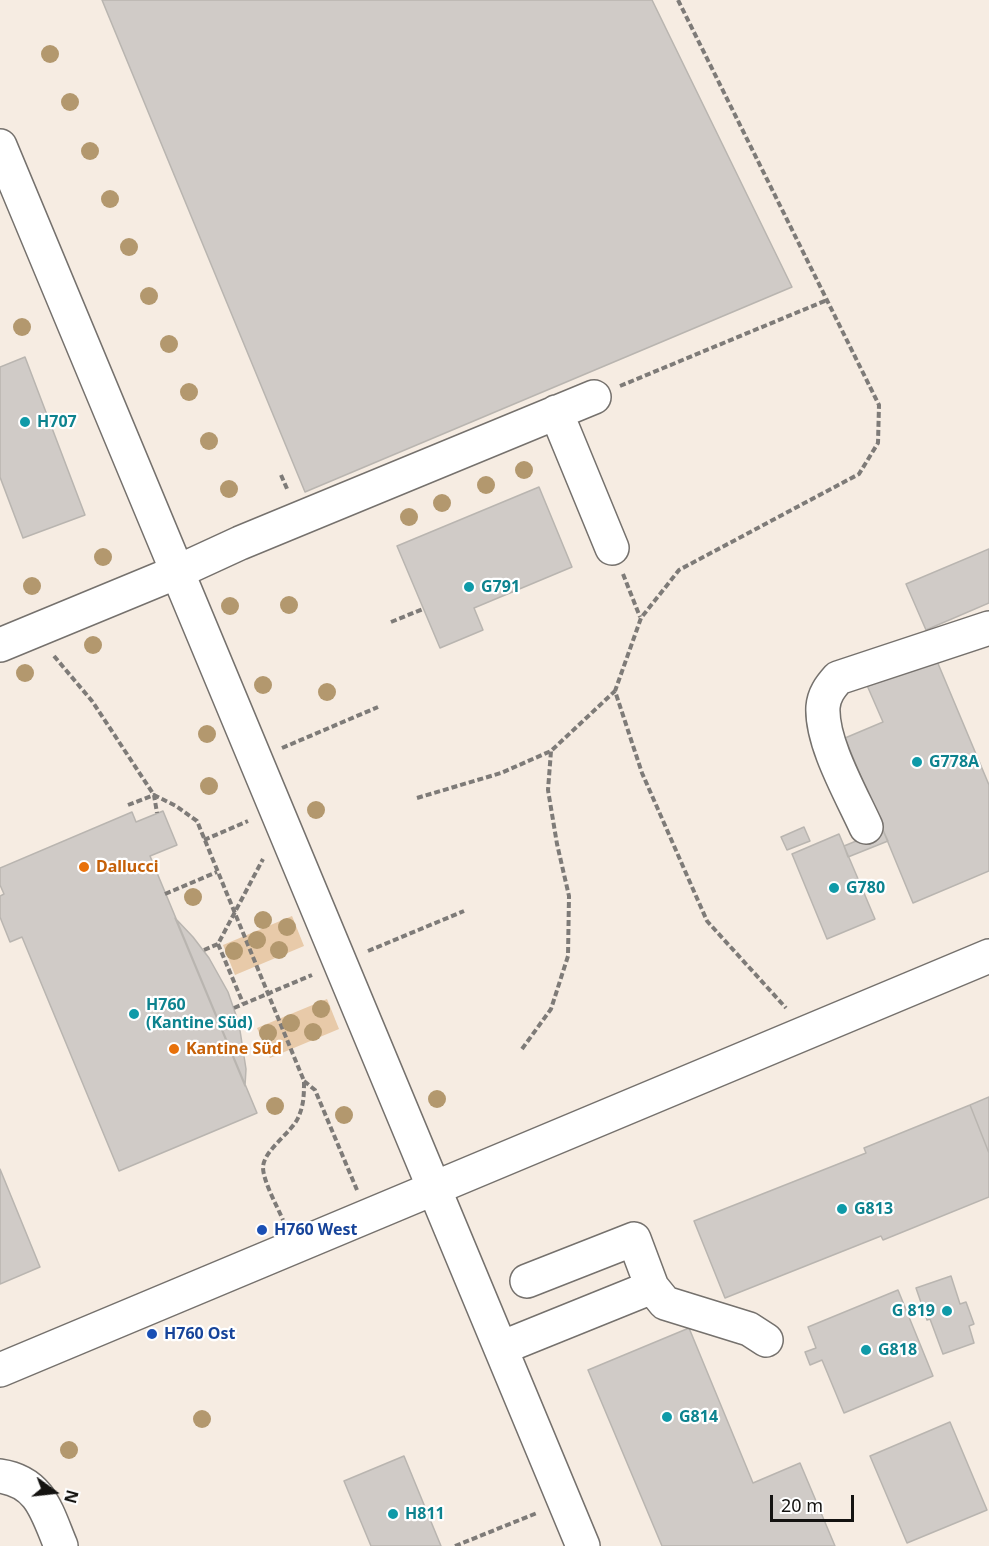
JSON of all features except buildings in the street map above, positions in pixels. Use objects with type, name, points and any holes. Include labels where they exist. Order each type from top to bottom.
[{"type":"street","points":[[0,146],[12,210],[177,572],[584,1546]]},
{"type":"street","points":[[0,645],[594,397]]},
{"type":"street","points":[[556,412],[612,548]]},
{"type":"street","points":[[866,827],[826,736],[823,706],[827,691],[838,678],[989,628]]},
{"type":"street","points":[[0,1370],[989,956]]},
{"type":"street","points":[[527,1281],[634,1239],[652,1287],[665,1303],[749,1329],[766,1340]]},
{"type":"street","points":[[501,1348],[652,1287]]},
{"type":"street","points":[[0,1476],[14,1478],[29,1486],[40,1497],[61,1546]]},
{"type":"path","points":[[417,798],[501,773],[551,751],[615,691],[640,618],[678,570],[858,474],[878,443],[879,405],[678,0]]},
{"type":"path","points":[[594,397],[827,300]]},
{"type":"path","points":[[612,548],[640,618]]},
{"type":"path","points":[[391,622],[423,609]]},
{"type":"path","points":[[42,628],[53,654],[92,701],[154,795],[157,813]]},
{"type":"path","points":[[615,691],[642,772],[707,921],[807,1031]]},
{"type":"path","points":[[294,743],[378,707]]},
{"type":"path","points":[[522,1049],[551,1009],[568,956],[569,896],[548,790],[551,751]]},
{"type":"path","points":[[128,805],[154,795],[176,806],[197,821],[304,1081],[304,1101],[298,1119],[268,1154],[263,1165],[265,1176],[294,1246]]},
{"type":"path","points":[[204,840],[279,817]]},
{"type":"path","points":[[204,950],[218,944],[279,817]]},
{"type":"path","points":[[165,894],[217,872]]},
{"type":"path","points":[[378,947],[464,910]]},
{"type":"path","points":[[218,944],[243,1004]]},
{"type":"path","points":[[234,1008],[340,963]]},
{"type":"path","points":[[304,1081],[315,1090],[367,1216]]},
{"type":"path","points":[[455,1546],[565,1502]]},
{"type":"shaded area","points":[[0,0],[989,0],[989,1546],[0,1546]]},
{"type":"shaded area","points":[[292,916],[304,946],[235,975],[223,945]]},
{"type":"shaded area","points":[[327,999],[339,1029],[270,1058],[257,1028]]},
{"type":"place","name":"H707","points":[[25,422]]},
{"type":"place","name":"G791","points":[[469,587]]},
{"type":"place","name":"G778A","points":[[917,762]]},
{"type":"place","name":"Dallucci","points":[[84,867]]},
{"type":"place","name":"G780","points":[[834,888]]},
{"type":"place","name":"H760 (Kantine Süd)","points":[[134,1014]]},
{"type":"place","name":"Kantine Süd","points":[[174,1049]]},
{"type":"place","name":"G813","points":[[842,1209]]},
{"type":"place","name":"H760 West","points":[[262,1230]]},
{"type":"place","name":"G 819","points":[[947,1311]]},
{"type":"place","name":"H760 Ost","points":[[152,1334]]},
{"type":"place","name":"G818","points":[[866,1350]]},
{"type":"place","name":"G814","points":[[667,1417]]},
{"type":"place","name":"H811","points":[[393,1514]]}]
